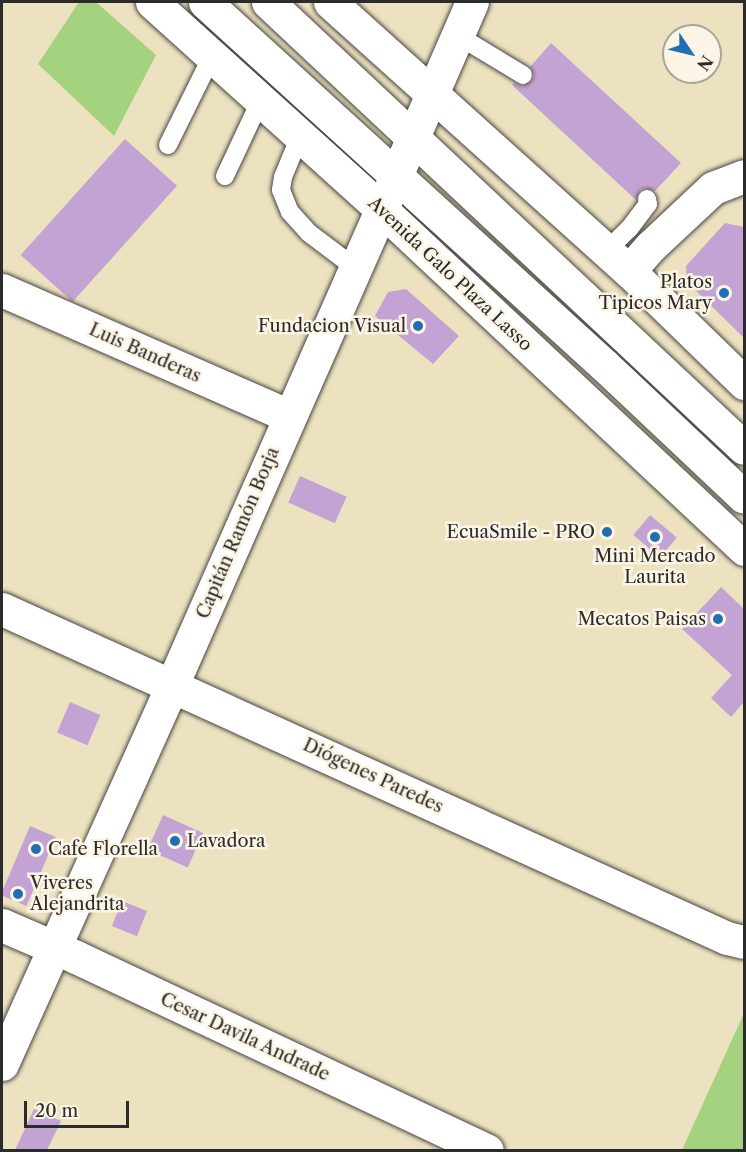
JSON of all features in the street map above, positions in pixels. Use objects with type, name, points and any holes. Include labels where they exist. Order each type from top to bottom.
[{"type":"street","name":"Avenida Galo Plaza Lasso","points":[[152,2],[380,208],[744,549]]},
{"type":"street","name":"Avenida Galo Plaza Lasso","points":[[205,2],[744,498]]},
{"type":"street","points":[[268,2],[744,448]]},
{"type":"street","points":[[330,2],[618,261],[744,383]]},
{"type":"street","name":"Capitán Ramón Borja","points":[[2,1064],[172,685],[472,2]]},
{"type":"street","points":[[618,261],[651,246],[713,188],[744,176]]},
{"type":"street","name":"Luis Banderas","points":[[2,290],[289,416]]},
{"type":"street","name":"Diógenes Paredes","points":[[2,609],[727,938],[744,942]]},
{"type":"street","name":"Cesar Davila Andrade","points":[[2,926],[488,1150]]},
{"type":"lane","points":[[457,35],[523,75]]},
{"type":"lane","points":[[168,145],[213,56]]},
{"type":"lane","points":[[225,176],[261,99]]},
{"type":"lane","points":[[300,136],[283,177],[281,190],[290,212],[309,233],[354,267]]},
{"type":"lane","points":[[618,261],[634,222],[648,204],[647,199]]},
{"type":"green space","points":[[79,2],[96,2],[156,55],[114,136],[38,64]]},
{"type":"green space","points":[[744,1013],[744,1150],[682,1150]]},
{"type":"building","points":[[551,43],[681,163],[655,191],[645,188],[640,190],[636,200],[512,85],[514,83],[523,86],[532,81],[534,75],[530,67]]},
{"type":"building","points":[[125,139],[177,186],[73,302],[21,255]]},
{"type":"building","points":[[725,223],[744,227],[744,338],[687,282],[686,266]]},
{"type":"building","name":"Fundacion Visual","points":[[406,289],[459,336],[433,364],[375,316],[388,292]]},
{"type":"building","points":[[300,476],[347,497],[335,523],[288,502]]},
{"type":"building","name":"Mini Mercado Laurita","points":[[650,515],[677,537],[660,557],[633,535]]},
{"type":"building","name":"Mecatos Paisas","points":[[721,587],[744,609],[744,702],[731,717],[711,698],[732,675],[682,629]]},
{"type":"building","points":[[70,702],[100,715],[87,745],[57,732]]},
{"type":"building","name":"Lavadora","points":[[163,815],[203,833],[188,868],[148,850]]},
{"type":"building","points":[[30,826],[56,837],[26,906],[2,896],[2,892]]},
{"type":"building","points":[[122,901],[147,911],[137,936],[112,926]]},
{"type":"building","points":[[34,1109],[61,1121],[47,1150],[15,1150]]},
{"type":"place","name":"Platos Tipicos Mary","points":[[724,293]]},
{"type":"place","name":"Fundacion Visual","points":[[418,326]]},
{"type":"place","name":"EcuaSmile - PRO","points":[[607,532]]},
{"type":"place","name":"Mini Mercado Laurita","points":[[655,537]]},
{"type":"place","name":"Mecatos Paisas","points":[[718,619]]},
{"type":"place","name":"Lavadora","points":[[175,841]]},
{"type":"place","name":"Cafe Florella","points":[[36,849]]},
{"type":"place","name":"Viveres Alejandrita","points":[[18,894]]}]
